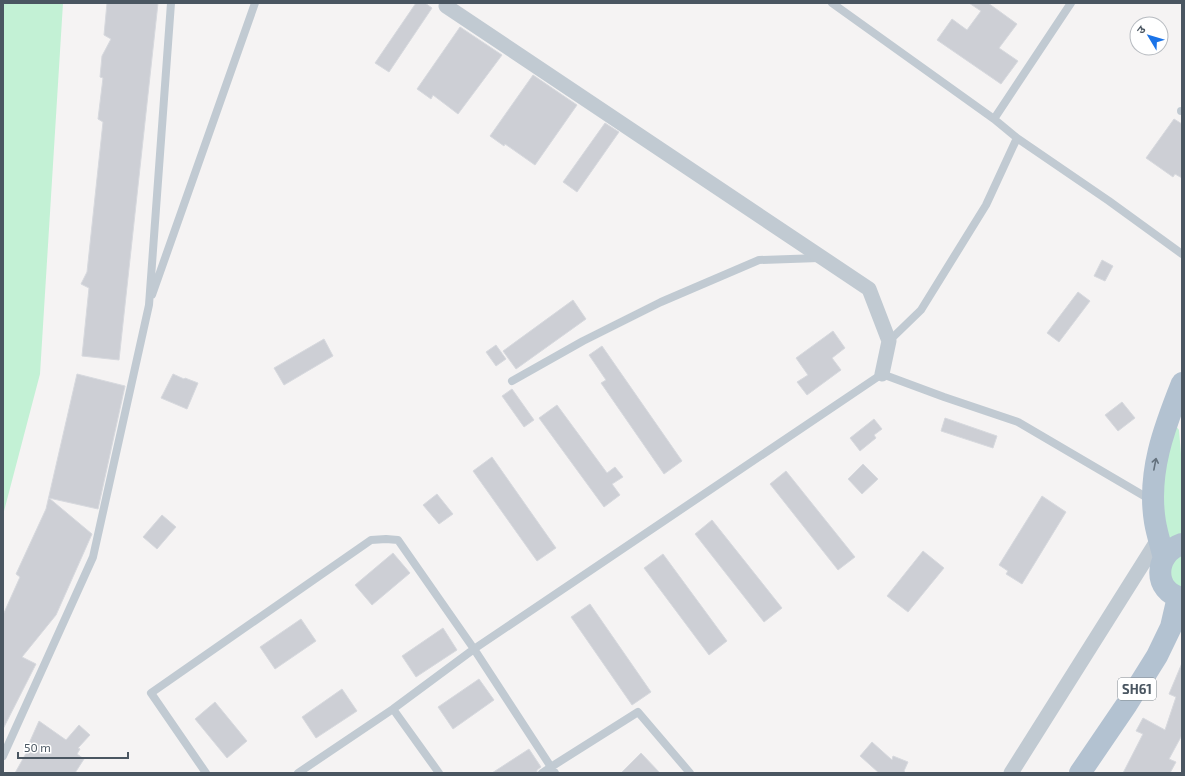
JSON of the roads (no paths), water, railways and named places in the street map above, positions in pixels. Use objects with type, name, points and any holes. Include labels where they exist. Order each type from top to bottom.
[{"type":"main road","name":"SH61","points":[[1080,773],[1158,656],[1171,627],[1180,598],[1165,588],[1160,573],[1161,548],[1155,523],[1153,501],[1154,474],[1158,451],[1167,419],[1182,383]]},
{"type":"main road","points":[[1161,548],[1168,551],[1182,544]]},
{"type":"street","points":[[446,6],[869,289],[889,341],[882,374]]},
{"type":"street","points":[[1011,773],[1161,548]]},
{"type":"lane","points":[[149,304],[171,3]]},
{"type":"lane","points":[[3,756],[93,557],[149,304],[255,3]]},
{"type":"lane","points":[[832,3],[994,119],[1017,138],[1182,254]]},
{"type":"lane","points":[[994,119],[1071,3]]},
{"type":"lane","points":[[889,341],[921,310],[986,205],[1017,138]]},
{"type":"lane","points":[[512,381],[583,341],[661,302],[759,260],[822,258]]},
{"type":"lane","points":[[298,773],[394,709],[474,649],[882,374],[1018,422],[1153,501]]},
{"type":"lane","points":[[206,773],[151,693],[371,540],[386,539],[398,540],[474,649],[553,770]]},
{"type":"lane","points":[[394,709],[439,773]]},
{"type":"lane","points":[[542,773],[553,770],[638,712],[690,773]]}]
